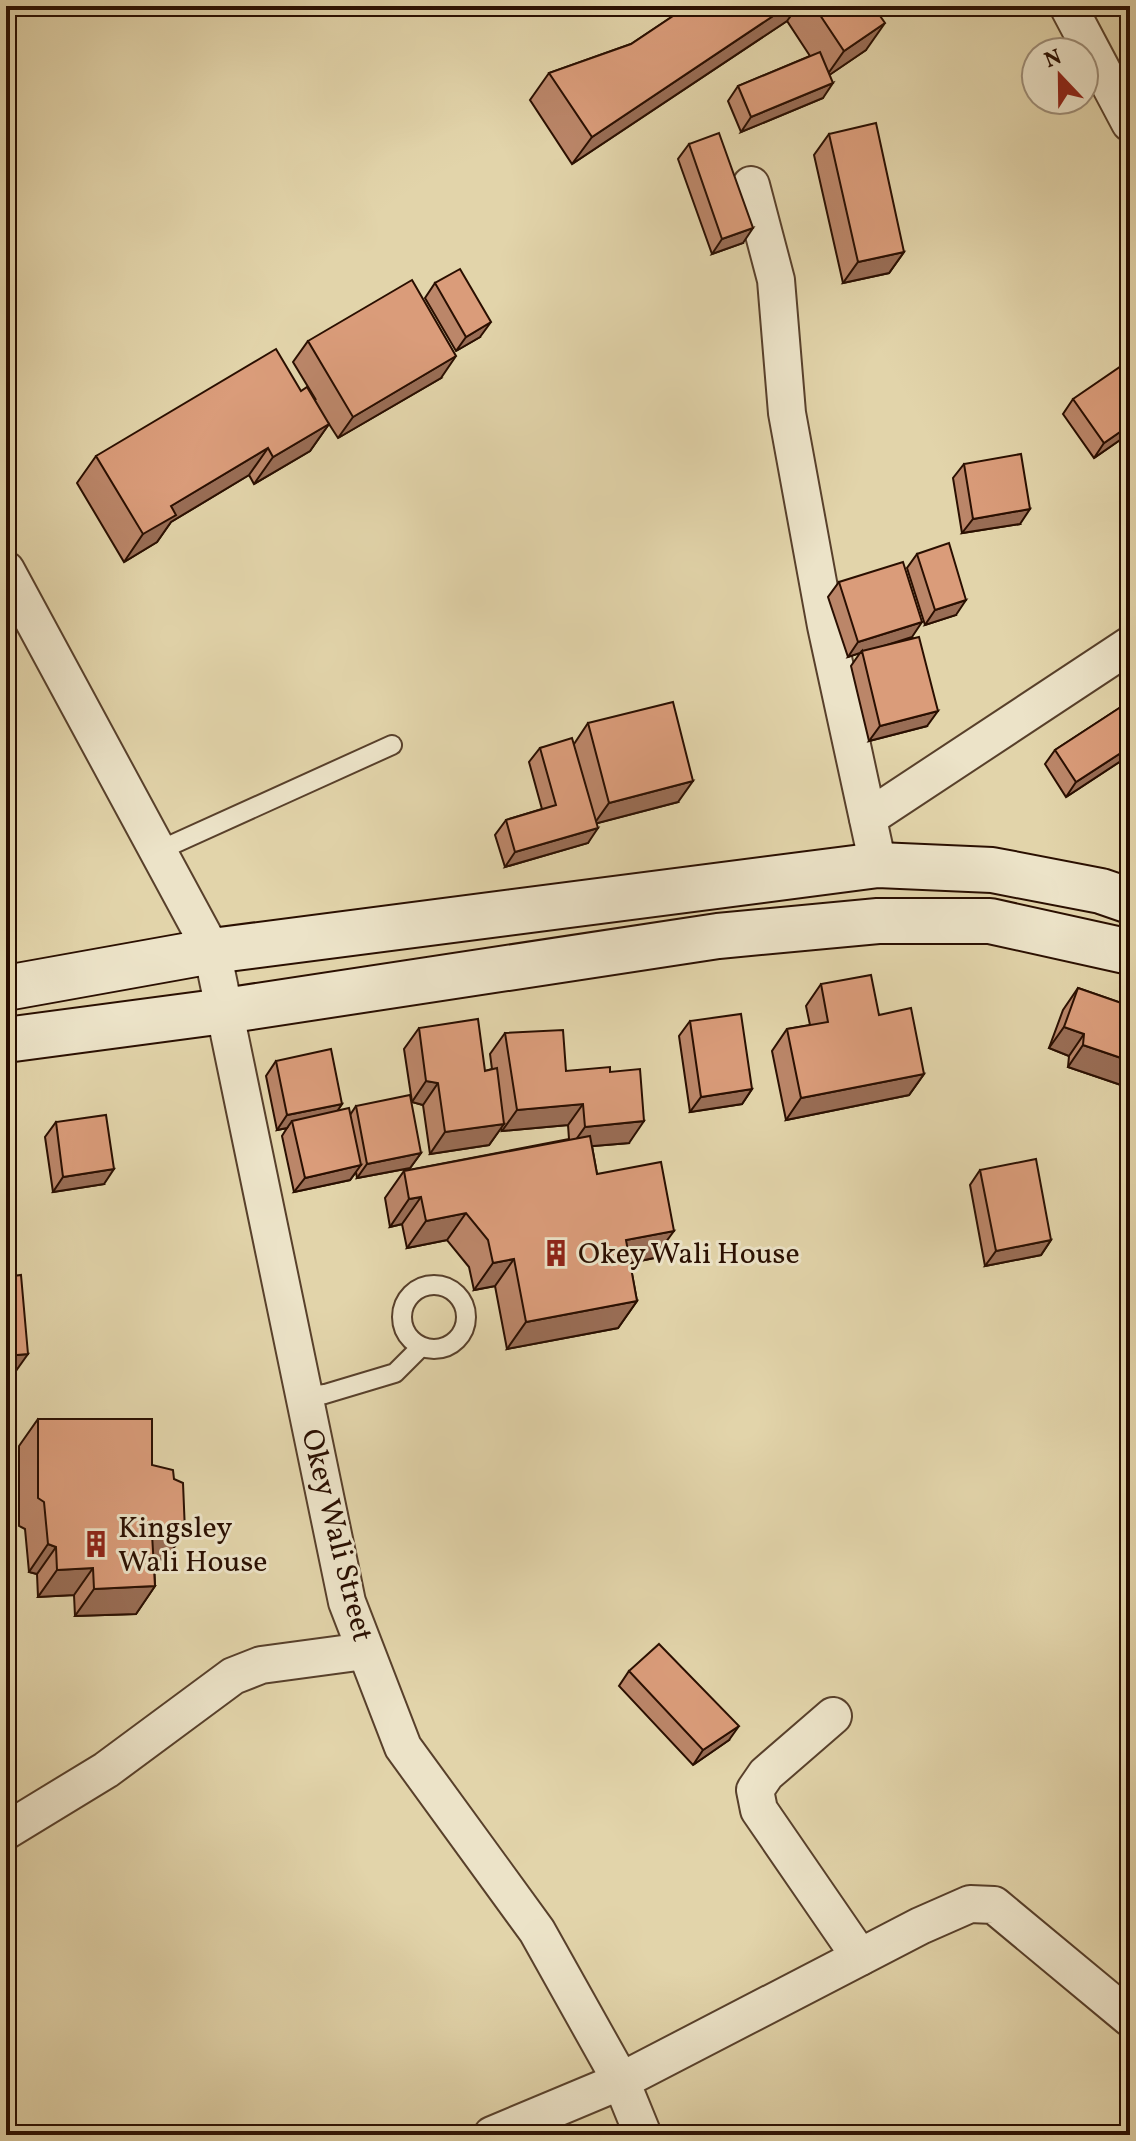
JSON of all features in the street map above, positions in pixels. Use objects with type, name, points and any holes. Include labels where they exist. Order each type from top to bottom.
[{"type":"main road","points":[[6,988],[212,951],[878,865],[992,870],[1101,891],[1130,901]]},
{"type":"main road","points":[[6,1040],[224,1011],[718,936],[878,921],[990,921],[1130,952]]},
{"type":"street","points":[[1068,6],[1130,123]]},
{"type":"street","points":[[751,185],[776,280],[787,413],[826,626],[878,865]]},
{"type":"street","name":"Okey Wali Street","points":[[6,570],[212,951],[347,1602],[403,1747],[537,1931],[621,2081],[643,2135]]},
{"type":"street","points":[[868,818],[1130,645]]},
{"type":"street","points":[[6,1831],[106,1770],[233,1676],[261,1665],[365,1651]]},
{"type":"street","points":[[833,1716],[766,1774],[755,1790],[759,1810],[860,1957]]},
{"type":"street","points":[[492,2135],[621,2081],[920,1926],[970,1904],[994,1905],[1129,2015]]},
{"type":"lane","points":[[158,851],[392,745]]},
{"type":"lane","points":[[304,1397],[325,1394],[395,1373],[421,1347]]},
{"type":"building","points":[[688,6],[788,6],[592,137],[549,73],[631,44]]},
{"type":"building","points":[[814,6],[873,6],[885,23],[844,51]]},
{"type":"building","points":[[820,52],[833,83],[751,117],[738,86]]},
{"type":"building","points":[[876,123],[904,252],[858,262],[829,134]]},
{"type":"building","points":[[719,133],[753,228],[722,239],[689,144]]},
{"type":"building","points":[[460,269],[491,322],[466,337],[435,283]]},
{"type":"building","points":[[412,280],[456,356],[353,417],[308,341]]},
{"type":"building","points":[[276,349],[301,391],[307,387],[329,424],[273,457],[268,448],[171,506],[176,515],[143,534],[96,456]]},
{"type":"building","points":[[1130,360],[1130,425],[1104,443],[1073,399]]},
{"type":"building","points":[[1021,454],[1030,509],[973,519],[964,464]]},
{"type":"building","points":[[949,543],[966,600],[935,610],[917,554]]},
{"type":"building","points":[[903,562],[922,622],[858,642],[839,582]]},
{"type":"building","points":[[919,637],[938,711],[880,726],[862,651]]},
{"type":"building","points":[[1130,701],[1130,747],[1076,782],[1055,750]]},
{"type":"building","points":[[673,702],[693,781],[609,803],[588,723]]},
{"type":"building","points":[[572,738],[598,828],[515,852],[506,820],[556,805],[540,748]]},
{"type":"building","points":[[871,975],[879,1015],[911,1008],[924,1074],[801,1098],[787,1029],[828,1022],[821,984]]},
{"type":"building","points":[[1078,988],[1130,1006],[1130,1061],[1083,1045],[1084,1034],[1064,1027]]},
{"type":"building","points":[[741,1014],[752,1089],[701,1097],[690,1021]]},
{"type":"building","points":[[478,1019],[485,1071],[497,1068],[504,1124],[445,1132],[438,1083],[426,1081],[419,1028]]},
{"type":"building","points":[[563,1030],[566,1071],[610,1067],[610,1072],[640,1069],[644,1121],[585,1127],[583,1104],[517,1110],[505,1033]]},
{"type":"building","points":[[331,1049],[342,1104],[287,1115],[276,1061]]},
{"type":"building","points":[[410,1095],[421,1153],[367,1164],[356,1106]]},
{"type":"building","points":[[349,1108],[361,1165],[305,1178],[292,1121]]},
{"type":"building","points":[[106,1115],[114,1169],[63,1177],[56,1122]]},
{"type":"building","name":"Okey Wali House","points":[[590,1136],[597,1174],[661,1162],[674,1231],[626,1240],[637,1301],[526,1322],[514,1259],[493,1263],[488,1240],[466,1213],[426,1221],[421,1197],[409,1199],[404,1171]]},
{"type":"building","points":[[1036,1159],[1051,1240],[996,1251],[980,1170]]},
{"type":"building","points":[[21,1275],[28,1354],[6,1356],[6,1277]]},
{"type":"building","name":"Kingsley Wali House","points":[[38,1419],[152,1419],[152,1465],[173,1470],[174,1479],[183,1483],[185,1532],[152,1534],[155,1586],[94,1589],[93,1568],[57,1570],[56,1547],[48,1544],[44,1502],[38,1498]]},
{"type":"building","points":[[659,1644],[739,1726],[703,1750],[629,1671]]},
{"type":"place","name":"Okey Wali House","points":[[556,1253]]},
{"type":"place","name":"Kingsley Wali House","points":[[96,1544]]}]
